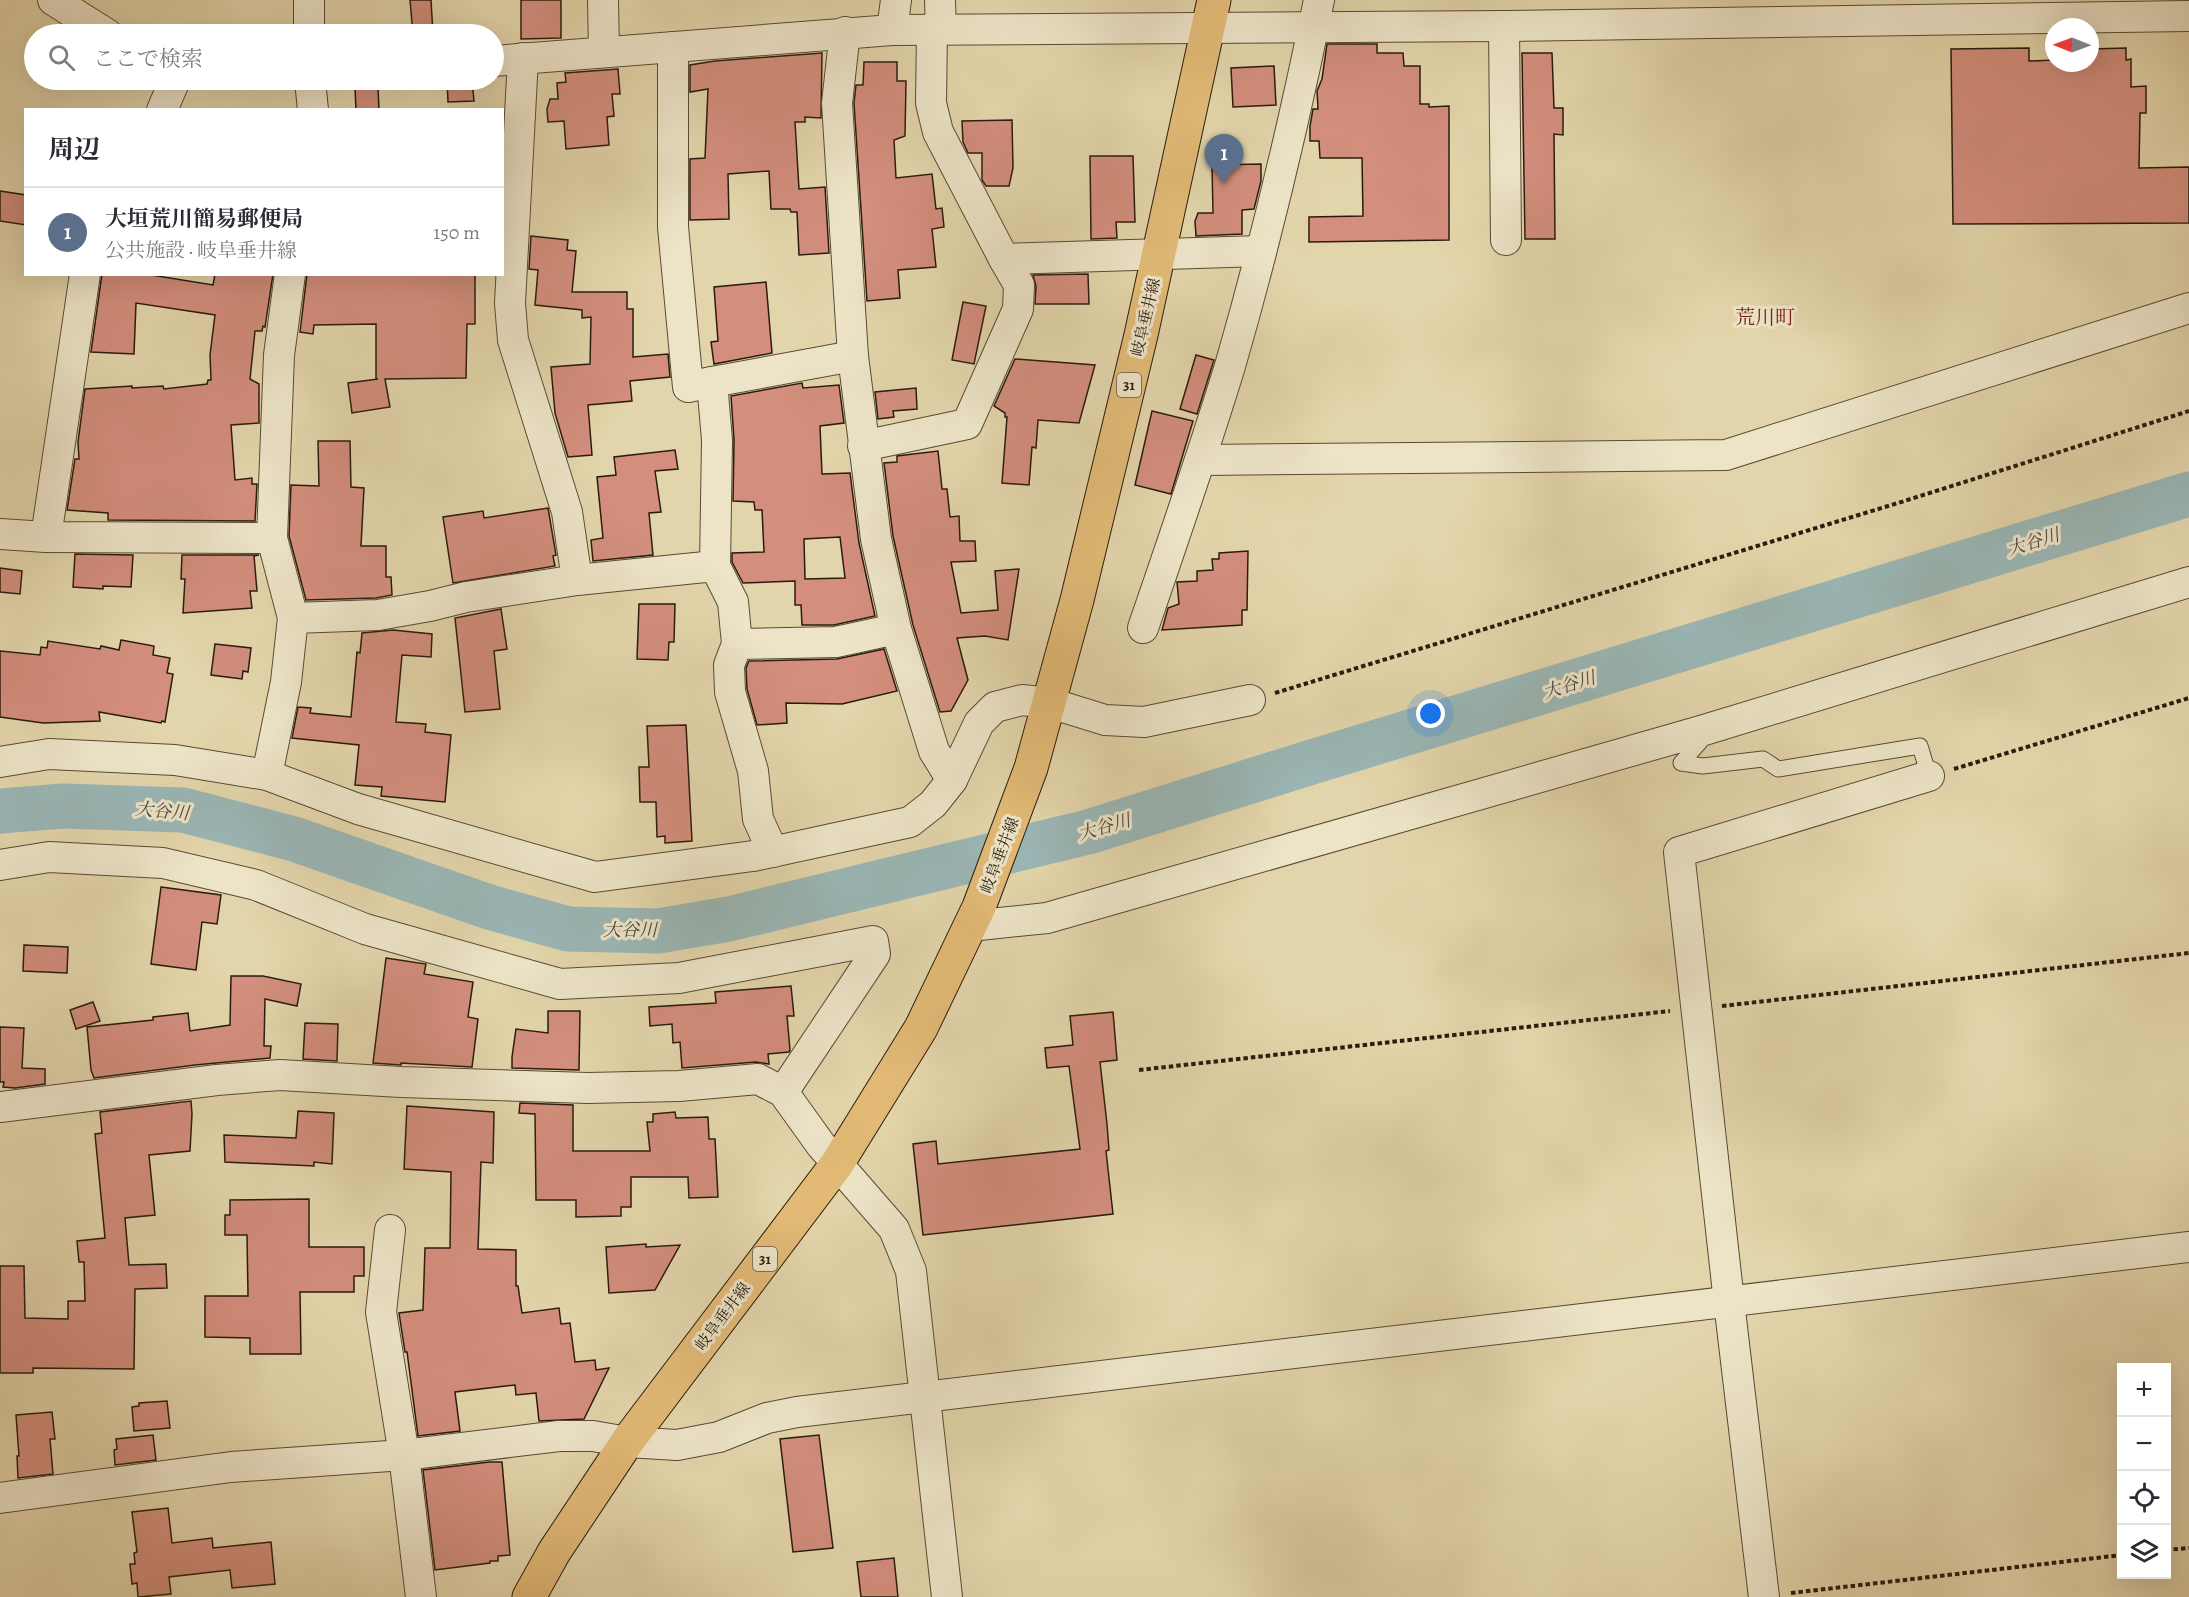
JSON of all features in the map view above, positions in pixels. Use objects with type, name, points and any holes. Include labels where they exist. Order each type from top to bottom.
[{"type":"main road","name":"岐阜垂井線","points":[[529,1597],[554,1552],[627,1442],[837,1164],[921,1028],[974,917],[1031,768],[1080,589],[1159,254],[1211,13]]},
{"type":"street","points":[[53,0],[90,24]]},
{"type":"street","points":[[309,0],[309,24]]},
{"type":"street","points":[[603,0],[604,51]]},
{"type":"street","points":[[892,30],[896,0]]},
{"type":"street","points":[[863,446],[967,424],[1018,309],[1019,285],[938,132],[932,103],[940,0]]},
{"type":"street","points":[[504,60],[845,32],[936,30],[1211,13],[1316,14],[1504,26],[1925,10],[2189,16]]},
{"type":"street","points":[[1143,628],[1201,460],[1230,364],[1286,155],[1316,14]]},
{"type":"street","points":[[1504,26],[1506,240]]},
{"type":"street","points":[[845,32],[837,103],[853,356],[876,539],[896,629],[934,752],[952,780]]},
{"type":"street","points":[[673,47],[673,227],[688,387],[853,356]]},
{"type":"street","points":[[523,58],[510,303],[513,340],[567,512],[577,580]]},
{"type":"street","points":[[163,108],[171,90]]},
{"type":"street","points":[[311,90],[313,108]]},
{"type":"street","points":[[1004,260],[1261,251]]},
{"type":"street","points":[[46,537],[85,276]]},
{"type":"street","points":[[267,775],[286,682],[293,618],[272,538],[279,355],[290,276]]},
{"type":"street","points":[[1201,460],[1726,455],[2189,308]]},
{"type":"street","points":[[711,381],[717,440],[715,566],[734,602],[737,644],[729,665],[730,692],[753,771],[758,819],[773,852]]},
{"type":"street","points":[[0,534],[46,537],[272,538]]},
{"type":"street","points":[[293,618],[378,615],[466,597],[577,580],[715,566]]},
{"type":"street","points":[[974,917],[1047,918],[1701,731],[2189,582]]},
{"type":"street","points":[[737,644],[836,642],[896,629]]},
{"type":"street","points":[[0,762],[49,754],[175,760],[267,775],[358,809],[595,878],[753,856],[910,822],[933,804],[952,780],[979,723],[995,707],[1022,700],[1050,703],[1105,720],[1144,722],[1250,700]]},
{"type":"street","points":[[1764,1596],[1679,852],[1929,776]]},
{"type":"street","points":[[0,865],[49,857],[164,863],[256,885],[365,929],[560,984],[679,978],[873,941],[875,954],[783,1092]]},
{"type":"street","points":[[0,1107],[217,1080],[280,1075],[401,1082],[588,1088],[679,1086],[758,1079],[783,1092],[837,1164],[894,1229],[911,1270],[947,1597]]},
{"type":"street","points":[[390,1230],[381,1312],[404,1455],[421,1597]]},
{"type":"street","points":[[0,1498],[231,1467],[404,1455],[559,1436],[593,1436],[627,1442],[677,1445],[719,1437],[767,1418],[924,1395],[2189,1247]]},
{"type":"lane","points":[[1701,731],[1700,742],[1681,763],[1703,766],[1763,759],[1778,769],[1920,746],[1929,776]]},
{"type":"path","points":[[1250,700],[1898,503],[2189,411]]},
{"type":"path","points":[[1929,776],[2189,698]]},
{"type":"path","points":[[1139,1070],[2189,953]]},
{"type":"path","points":[[2171,1550],[2189,1548]]},
{"type":"path","points":[[1764,1596],[2117,1555]]},
{"type":"building","points":[[410,0],[431,0],[432,24],[412,24]]},
{"type":"building","points":[[521,0],[561,0],[561,38],[521,39]]},
{"type":"building","points":[[1327,44],[1377,44],[1377,53],[1403,53],[1404,66],[1420,66],[1420,104],[1429,104],[1429,107],[1449,106],[1449,240],[1309,242],[1309,217],[1363,216],[1362,158],[1320,158],[1319,141],[1310,141],[1310,126],[1313,109],[1318,109],[1317,91],[1322,79]]},
{"type":"building","points":[[2029,48],[2029,61],[2045,60],[2045,72],[2099,72],[2099,49],[2126,48],[2126,60],[2131,59],[2131,87],[2146,86],[2146,113],[2140,113],[2139,168],[2189,167],[2189,223],[1953,224],[1951,49]]},
{"type":"building","points":[[822,53],[821,118],[805,117],[805,122],[795,122],[799,189],[825,187],[829,253],[799,255],[797,212],[791,212],[790,209],[771,209],[769,171],[728,174],[729,219],[690,220],[690,159],[705,158],[708,89],[690,92],[690,65]]},
{"type":"building","points":[[1522,53],[1552,53],[1554,108],[1563,108],[1563,135],[1554,134],[1555,239],[1525,239]]},
{"type":"building","points":[[864,62],[897,62],[897,81],[906,81],[905,136],[894,140],[896,178],[932,174],[936,209],[942,208],[944,227],[932,229],[936,267],[898,270],[900,298],[867,301],[854,103],[856,85],[863,85]]},
{"type":"building","points":[[1274,66],[1276,105],[1233,107],[1231,68]]},
{"type":"building","points":[[618,69],[620,94],[612,94],[614,116],[607,117],[609,145],[566,149],[564,121],[548,122],[547,109],[550,99],[558,99],[557,83],[566,82],[565,73]]},
{"type":"building","points":[[355,90],[378,90],[379,108],[356,108]]},
{"type":"building","points":[[447,90],[473,90],[474,101],[448,102]]},
{"type":"building","points":[[1012,120],[1013,168],[1009,186],[986,186],[982,180],[982,153],[968,153],[963,142],[962,121]]},
{"type":"building","points":[[1090,156],[1133,156],[1135,222],[1116,222],[1117,238],[1091,239]]},
{"type":"building","points":[[1261,164],[1261,181],[1254,209],[1242,210],[1242,234],[1196,236],[1195,221],[1198,213],[1213,213],[1212,165]]},
{"type":"building","points":[[0,191],[24,195],[24,225],[0,221]]},
{"type":"building","points":[[531,236],[568,240],[567,250],[576,251],[572,292],[627,292],[627,309],[633,309],[633,357],[668,354],[670,377],[630,381],[632,401],[588,405],[592,455],[568,457],[555,413],[551,367],[590,364],[591,317],[582,318],[582,310],[535,305],[538,270],[529,269]]},
{"type":"building","points":[[1088,274],[1089,304],[1035,304],[1036,286],[1033,275]]},
{"type":"building","points":[[102,276],[157,276],[213,285],[215,276],[273,276],[265,327],[263,326],[262,331],[255,331],[250,379],[259,384],[259,423],[231,425],[235,480],[252,478],[252,484],[257,484],[255,521],[108,520],[108,513],[67,510],[75,459],[79,459],[78,442],[85,389],[163,386],[164,389],[207,384],[208,380],[211,380],[210,355],[215,315],[136,303],[134,354],[91,352]]},
{"type":"building","points":[[307,276],[475,276],[475,324],[467,324],[466,378],[385,379],[390,407],[352,413],[348,383],[378,379],[376,379],[376,324],[314,325],[313,334],[300,332]]},
{"type":"building","points":[[766,282],[772,353],[714,364],[711,342],[718,341],[714,287]]},
{"type":"building","points":[[963,302],[986,306],[974,364],[952,360]]},
{"type":"building","points":[[1196,355],[1214,360],[1197,414],[1180,409]]},
{"type":"building","points":[[1015,359],[1095,365],[1079,423],[1038,420],[1036,448],[1032,447],[1029,485],[1002,483],[1007,417],[994,406]]},
{"type":"building","points":[[802,383],[803,388],[839,385],[844,423],[820,426],[822,474],[850,473],[859,543],[875,616],[834,625],[802,625],[801,605],[795,605],[795,581],[743,583],[732,562],[732,553],[764,552],[762,510],[755,510],[754,502],[733,501],[734,440],[731,396]],"holes":[[[840,537],[845,578],[805,579],[804,539]]]},
{"type":"building","points":[[916,388],[917,409],[893,411],[894,417],[878,419],[875,392]]},
{"type":"building","points":[[1152,411],[1193,421],[1171,494],[1135,485]]},
{"type":"building","points":[[318,441],[350,441],[351,487],[364,488],[361,546],[386,546],[386,577],[391,577],[392,595],[376,598],[306,600],[289,536],[291,485],[319,486]]},
{"type":"building","points":[[675,450],[678,469],[655,471],[661,512],[649,513],[653,555],[593,561],[591,540],[603,538],[597,477],[616,475],[614,457]]},
{"type":"building","points":[[938,451],[942,489],[947,489],[950,517],[959,516],[960,541],[975,541],[976,561],[951,562],[961,613],[998,610],[995,571],[1019,569],[1008,640],[985,636],[957,638],[968,680],[951,711],[940,712],[913,625],[893,536],[884,463],[897,462],[897,456]]},
{"type":"building","points":[[548,508],[556,555],[553,556],[555,566],[453,583],[443,517],[483,511],[484,518]]},
{"type":"building","points":[[1248,551],[1247,610],[1242,610],[1242,625],[1162,630],[1168,608],[1179,604],[1177,582],[1197,581],[1197,571],[1213,570],[1212,559],[1219,559],[1219,553]]},
{"type":"building","points":[[75,554],[133,555],[131,587],[103,586],[103,589],[73,587]]},
{"type":"building","points":[[182,555],[259,555],[254,556],[257,591],[250,591],[252,608],[183,613],[185,579],[181,579]]},
{"type":"building","points":[[0,568],[22,571],[20,594],[0,592]]},
{"type":"building","points":[[639,604],[675,604],[674,642],[669,642],[668,660],[637,659]]},
{"type":"building","points":[[501,609],[507,649],[494,651],[500,709],[465,712],[455,618]]},
{"type":"building","points":[[393,630],[432,634],[431,657],[402,655],[396,722],[426,724],[425,732],[451,735],[445,802],[381,796],[382,787],[355,785],[359,745],[292,738],[298,707],[311,708],[310,713],[351,717],[357,652],[360,653],[362,633]]},
{"type":"building","points":[[121,640],[154,646],[153,655],[170,658],[167,673],[173,674],[165,722],[99,712],[100,721],[43,723],[0,717],[0,651],[40,655],[41,647],[47,648],[48,641],[119,650]]},
{"type":"building","points":[[215,644],[251,648],[248,672],[243,671],[242,679],[211,675]]},
{"type":"building","points":[[884,649],[897,691],[842,704],[786,703],[787,723],[757,725],[747,689],[746,668],[749,661],[837,659]]},
{"type":"building","points":[[686,725],[692,841],[665,843],[665,836],[657,837],[656,802],[640,802],[639,767],[649,767],[647,726]]},
{"type":"building","points":[[161,887],[221,895],[217,924],[202,922],[196,970],[151,964]]},
{"type":"building","points":[[24,945],[68,947],[67,973],[23,971]]},
{"type":"building","points":[[386,958],[426,964],[424,974],[473,982],[468,1017],[478,1019],[472,1067],[373,1063]]},
{"type":"building","points":[[231,976],[263,976],[301,984],[297,1006],[265,999],[264,1046],[271,1046],[270,1058],[94,1078],[91,1070],[87,1027],[153,1020],[153,1017],[188,1013],[190,1031],[230,1025]]},
{"type":"building","points":[[791,986],[794,1016],[787,1016],[790,1050],[768,1054],[769,1064],[756,1062],[682,1068],[680,1042],[673,1043],[672,1024],[650,1026],[649,1007],[716,1003],[715,992]]},
{"type":"building","points":[[93,1002],[100,1021],[76,1029],[70,1010]]},
{"type":"building","points":[[548,1011],[580,1011],[579,1070],[512,1068],[516,1029],[548,1033]]},
{"type":"building","points":[[1113,1012],[1117,1060],[1100,1062],[1113,1214],[923,1235],[913,1144],[936,1141],[938,1164],[1080,1149],[1069,1066],[1047,1068],[1045,1048],[1073,1045],[1070,1016]]},
{"type":"building","points":[[305,1023],[338,1024],[337,1061],[303,1059]]},
{"type":"building","points":[[0,1027],[24,1028],[22,1068],[45,1069],[45,1084],[15,1088],[3,1087],[4,1082],[0,1082]]},
{"type":"building","points":[[191,1101],[190,1151],[149,1155],[155,1215],[125,1218],[129,1265],[166,1264],[167,1288],[135,1289],[134,1369],[33,1368],[33,1373],[0,1373],[0,1266],[24,1266],[25,1318],[68,1319],[68,1301],[85,1301],[84,1262],[79,1262],[77,1241],[105,1238],[95,1134],[102,1133],[100,1112]]},
{"type":"building","points":[[520,1103],[573,1105],[573,1151],[650,1151],[647,1122],[653,1122],[653,1114],[675,1112],[676,1118],[708,1117],[709,1139],[715,1139],[718,1197],[689,1198],[688,1177],[631,1177],[631,1207],[621,1207],[621,1216],[576,1217],[576,1200],[536,1200],[535,1114],[519,1113]]},
{"type":"building","points":[[407,1106],[494,1112],[493,1163],[481,1162],[478,1249],[516,1250],[516,1286],[518,1286],[522,1313],[559,1308],[561,1324],[570,1323],[575,1362],[595,1360],[596,1370],[609,1368],[584,1419],[539,1421],[536,1393],[516,1395],[515,1385],[455,1392],[460,1431],[418,1436],[407,1352],[405,1352],[399,1313],[423,1310],[425,1248],[450,1248],[451,1172],[404,1169]]},
{"type":"building","points":[[298,1111],[334,1113],[332,1164],[314,1162],[314,1166],[225,1162],[224,1135],[296,1138]]},
{"type":"building","points":[[309,1199],[309,1247],[364,1247],[364,1276],[354,1276],[354,1292],[300,1292],[301,1354],[250,1354],[250,1338],[205,1337],[205,1296],[248,1296],[247,1235],[225,1235],[225,1215],[230,1215],[230,1200]]},
{"type":"building","points":[[646,1244],[646,1247],[680,1245],[655,1290],[609,1293],[606,1247]]},
{"type":"building","points":[[167,1401],[170,1428],[134,1431],[132,1407],[139,1406],[139,1403]]},
{"type":"building","points":[[52,1412],[55,1439],[50,1439],[53,1474],[18,1478],[16,1415]]},
{"type":"building","points":[[153,1435],[156,1460],[115,1465],[116,1439]]},
{"type":"building","points":[[819,1435],[833,1548],[793,1552],[780,1439]]},
{"type":"building","points":[[502,1462],[510,1555],[498,1556],[498,1561],[490,1561],[490,1563],[435,1570],[423,1470]]},
{"type":"building","points":[[168,1508],[172,1543],[212,1538],[213,1548],[271,1542],[275,1584],[232,1588],[230,1570],[169,1577],[171,1594],[138,1597],[137,1583],[132,1584],[130,1564],[135,1564],[134,1553],[137,1552],[132,1512]]},
{"type":"building","points":[[894,1558],[898,1597],[861,1597],[857,1562]]},
{"type":"waterway","name":"大谷川","points":[[0,811],[63,806],[183,810],[294,839],[489,907],[568,929],[658,931],[729,919],[1088,832],[2189,494]]},
{"type":"place","name":"大垣荒川簡易郵便局","points":[[1224,184]]},
{"type":"district","name":"荒川町","points":[[1765,317]]}]
